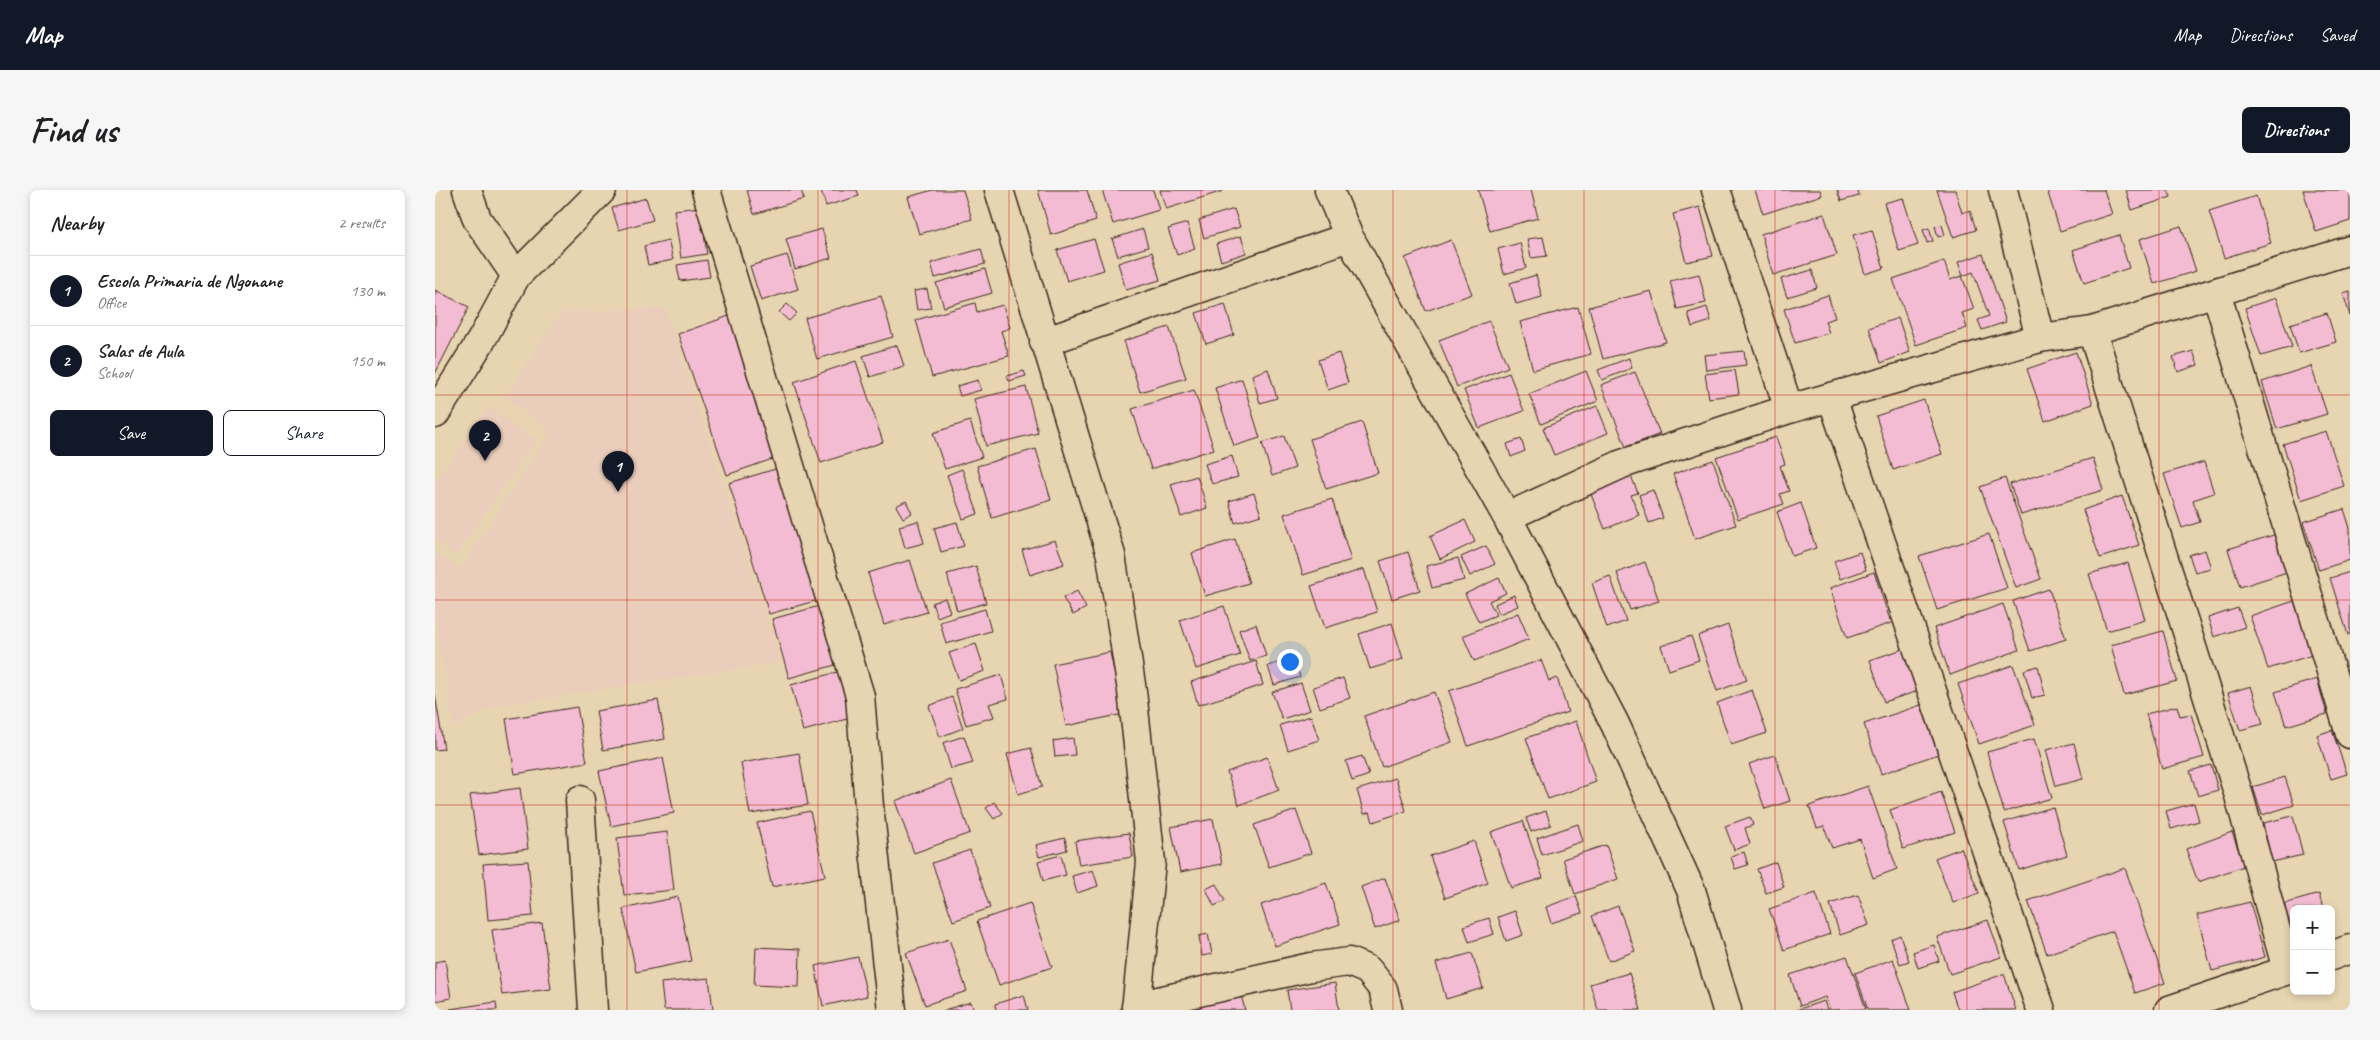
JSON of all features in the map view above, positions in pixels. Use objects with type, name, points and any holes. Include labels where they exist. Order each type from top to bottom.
[{"type":"street","points":[[467,190],[477,219],[516,276]]},
{"type":"street","points":[[435,414],[482,338],[516,276],[602,190]]},
{"type":"street","points":[[706,190],[859,696],[869,806],[892,1010]]},
{"type":"street","points":[[999,190],[1111,555],[1132,691],[1151,862],[1136,1008],[1311,967],[1349,962],[1368,970],[1383,990],[1388,1010]]},
{"type":"street","points":[[1329,190],[1349,237],[1507,517],[1615,724],[1691,890],[1727,1010]]},
{"type":"street","points":[[1716,190],[1789,409]]},
{"type":"street","points":[[2003,190],[2039,338]]},
{"type":"street","points":[[1045,342],[1349,237]]},
{"type":"street","points":[[1507,517],[1622,464],[1789,409],[2039,338],[2092,331],[2350,250]]},
{"type":"street","points":[[2216,292],[2350,734]]},
{"type":"street","points":[[2092,331],[2240,799],[2290,966]]},
{"type":"street","points":[[1832,398],[2041,1010]]},
{"type":"street","points":[[580,800],[593,1010]]},
{"type":"street","points":[[2335,955],[2350,949]]},
{"type":"street","points":[[2169,1010],[2290,969]]},
{"type":"shaded area","points":[[665,308],[781,662],[493,706],[454,727],[435,616],[435,552],[460,569],[551,432],[505,397],[561,313]]},
{"type":"shaded area","points":[[488,407],[536,440],[456,555],[435,540],[435,482]]},
{"type":"building","points":[[747,190],[801,190],[804,199],[754,214]]},
{"type":"building","points":[[821,190],[857,190],[859,196],[826,206]]},
{"type":"building","points":[[933,190],[963,190],[972,219],[919,234],[908,197]]},
{"type":"building","points":[[1038,190],[1087,190],[1096,221],[1051,235]]},
{"type":"building","points":[[1102,190],[1153,190],[1159,210],[1113,224]]},
{"type":"building","points":[[1160,190],[1223,190],[1223,191],[1166,209]]},
{"type":"building","points":[[1478,190],[1531,190],[1538,218],[1490,231]]},
{"type":"building","points":[[1755,190],[1820,190],[1822,195],[1763,214]]},
{"type":"building","points":[[1837,190],[1858,190],[1859,196],[1841,201]]},
{"type":"building","points":[[1937,190],[1955,190],[1962,213],[1970,210],[1976,230],[1953,237]]},
{"type":"building","points":[[2047,190],[2104,190],[2112,214],[2060,231]]},
{"type":"building","points":[[2126,190],[2168,190],[2171,197],[2132,210]]},
{"type":"building","points":[[2303,190],[2350,190],[2350,221],[2316,232]]},
{"type":"building","points":[[2256,196],[2271,243],[2224,258],[2209,211]]},
{"type":"building","points":[[646,198],[653,220],[619,230],[612,208]]},
{"type":"building","points":[[1903,198],[1918,245],[1899,251],[1884,203]]},
{"type":"building","points":[[700,207],[707,254],[681,258],[674,210]]},
{"type":"building","points":[[1700,207],[1713,256],[1686,262],[1673,214]]},
{"type":"building","points":[[1234,209],[1240,227],[1204,238],[1199,220]]},
{"type":"building","points":[[1824,214],[1837,255],[1773,275],[1761,234]]},
{"type":"building","points":[[1187,223],[1195,249],[1177,255],[1168,229]]},
{"type":"building","points":[[1942,225],[1945,235],[1938,237],[1935,226]]},
{"type":"building","points":[[2181,226],[2196,271],[2154,284],[2140,239]]},
{"type":"building","points":[[1929,228],[1933,241],[1927,243],[1923,230]]},
{"type":"building","points":[[822,229],[831,258],[795,269],[786,239]]},
{"type":"building","points":[[1143,229],[1148,247],[1118,256],[1112,239]]},
{"type":"building","points":[[1872,230],[1884,268],[1865,274],[1853,235]]},
{"type":"building","points":[[2119,235],[2129,268],[2084,283],[2073,250]]},
{"type":"building","points":[[1241,236],[1246,253],[1221,261],[1216,244]]},
{"type":"building","points":[[1543,237],[1547,256],[1531,258],[1527,239]]},
{"type":"building","points":[[1094,239],[1104,270],[1067,281],[1057,250]]},
{"type":"building","points":[[668,240],[673,260],[648,265],[644,246]]},
{"type":"building","points":[[1451,240],[1472,294],[1426,311],[1405,258]]},
{"type":"building","points":[[1520,243],[1526,268],[1504,274],[1498,249]]},
{"type":"building","points":[[981,249],[985,264],[935,278],[931,263]]},
{"type":"building","points":[[1152,252],[1160,280],[1126,290],[1118,263]]},
{"type":"building","points":[[1983,254],[2006,322],[1982,330],[1978,320],[1989,316],[1973,272],[1963,276],[1958,262]]},
{"type":"building","points":[[787,255],[798,289],[761,301],[750,266]]},
{"type":"building","points":[[707,260],[710,277],[680,281],[677,265]]},
{"type":"building","points":[[1944,261],[1950,280],[1962,276],[1974,309],[1962,313],[1967,328],[1916,345],[1893,279]]},
{"type":"building","points":[[985,269],[992,293],[944,307],[936,283]]},
{"type":"building","points":[[1812,270],[1817,288],[1787,297],[1781,279]]},
{"type":"building","points":[[1699,274],[1706,303],[1677,309],[1670,281]]},
{"type":"building","points":[[1536,275],[1542,297],[1516,304],[1510,283]]},
{"type":"building","points":[[927,289],[931,308],[917,310],[914,291]]},
{"type":"building","points":[[435,290],[469,307],[435,374]]},
{"type":"building","points":[[1651,291],[1666,342],[1603,359],[1589,307]]},
{"type":"building","points":[[2350,291],[2350,316],[2343,293]]},
{"type":"building","points":[[1828,295],[1835,318],[1825,321],[1829,333],[1795,343],[1784,309]]},
{"type":"building","points":[[881,296],[893,337],[817,359],[805,318]]},
{"type":"building","points":[[2276,298],[2292,347],[2261,356],[2245,308]]},
{"type":"building","points":[[975,303],[977,312],[1003,305],[1010,328],[1001,331],[1009,356],[932,377],[916,320]]},
{"type":"building","points":[[787,304],[797,313],[789,321],[779,312]]},
{"type":"building","points":[[1225,304],[1234,335],[1206,344],[1196,313]]},
{"type":"building","points":[[1578,307],[1591,354],[1533,370],[1520,322]]},
{"type":"building","points":[[1707,307],[1711,321],[1692,327],[1688,313]]},
{"type":"building","points":[[2327,313],[2336,342],[2299,353],[2290,324]]},
{"type":"building","points":[[729,316],[778,457],[727,475],[678,334]]},
{"type":"building","points":[[1898,318],[1910,352],[1881,363],[1869,328]]},
{"type":"building","points":[[1489,321],[1508,367],[1457,387],[1439,340]]},
{"type":"building","points":[[1169,327],[1186,378],[1140,392],[1124,341]]},
{"type":"building","points":[[897,345],[904,366],[870,377],[863,356]]},
{"type":"building","points":[[1744,351],[1746,365],[1706,370],[1704,355]]},
{"type":"building","points":[[2193,351],[2198,365],[2178,372],[2173,357]]},
{"type":"building","points":[[2076,352],[2093,404],[2045,421],[2027,369]]},
{"type":"building","points":[[1339,353],[1348,383],[1328,390],[1318,360]]},
{"type":"building","points":[[1629,358],[1632,368],[1602,380],[1598,370]]},
{"type":"building","points":[[856,361],[883,442],[821,463],[794,382]]},
{"type":"building","points":[[2311,366],[2327,414],[2277,429],[2262,382]]},
{"type":"building","points":[[1268,369],[1277,398],[1260,403],[1252,375]]},
{"type":"building","points":[[1735,370],[1739,394],[1709,398],[1705,374]]},
{"type":"building","points":[[1024,371],[1026,376],[1009,381],[1007,376]]},
{"type":"building","points":[[1586,371],[1598,401],[1541,424],[1529,394]]},
{"type":"building","points":[[1635,372],[1660,434],[1626,447],[1601,385]]},
{"type":"building","points":[[1509,373],[1524,411],[1479,428],[1464,390]]},
{"type":"building","points":[[1242,379],[1260,438],[1234,446],[1215,388]]},
{"type":"building","points":[[978,380],[981,390],[960,396],[957,386]]},
{"type":"building","points":[[1026,387],[1038,433],[986,446],[974,399]]},
{"type":"building","points":[[1194,390],[1214,449],[1151,469],[1132,409]]},
{"type":"building","points":[[1924,400],[1942,454],[1893,470],[1876,416]]},
{"type":"building","points":[[1597,406],[1608,433],[1554,455],[1543,428]]},
{"type":"building","points":[[970,421],[982,457],[945,469],[933,433]]},
{"type":"building","points":[[1362,422],[1378,473],[1326,489],[1310,439]]},
{"type":"building","points":[[2326,431],[2344,486],[2301,500],[2283,444]]},
{"type":"building","points":[[1284,436],[1295,468],[1272,476],[1262,443]]},
{"type":"building","points":[[1776,437],[1785,464],[1780,466],[1789,491],[1780,494],[1784,504],[1738,519],[1716,457]]},
{"type":"building","points":[[1521,439],[1525,451],[1511,457],[1507,444]]},
{"type":"building","points":[[1036,449],[1051,500],[992,518],[977,466]]},
{"type":"building","points":[[1232,456],[1238,477],[1212,484],[1205,464]]},
{"type":"building","points":[[2093,458],[2103,490],[2021,515],[2010,484]]},
{"type":"building","points":[[1713,460],[1736,525],[1695,539],[1673,474]]},
{"type":"building","points":[[2204,462],[2214,493],[2193,500],[2200,522],[2182,528],[2164,474]]},
{"type":"building","points":[[782,467],[822,599],[769,614],[729,483]]},
{"type":"building","points":[[962,469],[978,514],[963,519],[947,475]]},
{"type":"building","points":[[1197,476],[1207,508],[1181,517],[1171,484]]},
{"type":"building","points":[[1631,476],[1638,493],[1631,495],[1639,515],[1605,529],[1590,492]]},
{"type":"building","points":[[2005,478],[2041,579],[2016,588],[1980,487]]},
{"type":"building","points":[[1653,490],[1663,518],[1649,523],[1639,495]]},
{"type":"building","points":[[1254,493],[1261,515],[1235,523],[1229,501]]},
{"type":"building","points":[[2122,496],[2139,545],[2100,558],[2083,510]]},
{"type":"building","points":[[1332,499],[1351,560],[1303,575],[1284,514]]},
{"type":"building","points":[[906,501],[912,513],[903,518],[896,506]]},
{"type":"building","points":[[1801,503],[1816,548],[1792,556],[1777,512]]},
{"type":"building","points":[[2344,509],[2350,528],[2350,560],[2319,570],[2303,522]]},
{"type":"building","points":[[1465,520],[1475,542],[1440,559],[1430,536]]},
{"type":"building","points":[[918,521],[924,543],[905,548],[899,526]]},
{"type":"building","points":[[957,522],[964,546],[941,552],[934,528]]},
{"type":"building","points":[[1989,534],[2007,588],[1937,610],[1919,556]]},
{"type":"building","points":[[2277,534],[2290,571],[2240,587],[2228,549]]},
{"type":"building","points":[[1235,539],[1249,583],[1205,596],[1192,553]]},
{"type":"building","points":[[1055,540],[1064,564],[1030,575],[1022,550]]},
{"type":"building","points":[[1486,546],[1495,564],[1470,576],[1461,557]]},
{"type":"building","points":[[2205,550],[2211,568],[2195,572],[2189,555]]},
{"type":"building","points":[[1408,552],[1420,590],[1392,599],[1380,561]]},
{"type":"building","points":[[1860,552],[1866,570],[1840,579],[1834,561]]},
{"type":"building","points":[[1458,558],[1464,580],[1432,588],[1426,566]]},
{"type":"building","points":[[910,560],[927,612],[884,625],[868,573]]},
{"type":"building","points":[[1645,562],[1659,601],[1630,610],[1617,573]]},
{"type":"building","points":[[2128,563],[2145,620],[2107,631],[2089,574]]},
{"type":"building","points":[[976,566],[986,603],[957,611],[947,574]]},
{"type":"building","points":[[1364,569],[1377,612],[1325,628],[1311,586]]},
{"type":"building","points":[[1874,572],[1891,623],[1847,638],[1830,588]]},
{"type":"building","points":[[2350,572],[2350,634],[2348,635],[2330,578]]},
{"type":"building","points":[[1610,576],[1626,621],[1607,628],[1592,583]]},
{"type":"building","points":[[1499,578],[1506,593],[1489,601],[1496,615],[1479,622],[1465,594]]},
{"type":"building","points":[[2049,589],[2066,639],[2030,651],[2013,601]]},
{"type":"building","points":[[1077,591],[1086,608],[1073,615],[1063,598]]},
{"type":"building","points":[[1514,595],[1518,606],[1499,614],[1495,604]]},
{"type":"building","points":[[945,598],[950,612],[937,617],[932,603]]},
{"type":"building","points":[[2294,601],[2312,655],[2268,669],[2250,616]]},
{"type":"building","points":[[2003,604],[2019,650],[1950,675],[1934,628]]},
{"type":"building","points":[[823,605],[839,664],[789,678],[772,619]]},
{"type":"building","points":[[1224,606],[1240,655],[1196,669],[1180,620]]},
{"type":"building","points":[[2238,608],[2245,627],[2214,637],[2208,618]]},
{"type":"building","points":[[985,609],[991,631],[946,644],[940,622]]},
{"type":"building","points":[[1518,613],[1529,639],[1474,661],[1463,636]]},
{"type":"building","points":[[1392,623],[1403,659],[1370,669],[1359,634]]},
{"type":"building","points":[[1256,624],[1266,656],[1250,661],[1239,630]]},
{"type":"building","points":[[1728,625],[1747,680],[1717,691],[1698,636]]},
{"type":"building","points":[[2163,631],[2177,681],[2124,695],[2111,645]]},
{"type":"building","points":[[1691,636],[1699,660],[1669,670],[1661,646]]},
{"type":"building","points":[[976,644],[985,671],[959,680],[949,653]]},
{"type":"building","points":[[1903,649],[1918,691],[1884,702],[1870,660]]},
{"type":"building","points":[[1110,652],[1123,714],[1066,726],[1053,664]]},
{"type":"building","points":[[1294,658],[1300,677],[1274,685],[1268,666]]},
{"type":"building","points":[[1541,660],[1549,681],[1557,678],[1568,712],[1468,746],[1449,691]]},
{"type":"building","points":[[1256,661],[1263,685],[1198,705],[1191,682]]},
{"type":"building","points":[[2013,665],[2035,725],[1979,744],[1958,684]]},
{"type":"building","points":[[2038,666],[2045,695],[2032,698],[2024,670]]},
{"type":"building","points":[[841,671],[854,717],[803,731],[791,685]]},
{"type":"building","points":[[1001,675],[1008,699],[989,704],[994,717],[966,725],[955,689]]},
{"type":"building","points":[[1343,678],[1350,698],[1320,708],[1313,687]]},
{"type":"building","points":[[2317,679],[2327,714],[2286,726],[2275,692]]},
{"type":"building","points":[[1301,683],[1310,710],[1282,719],[1272,692]]},
{"type":"building","points":[[2251,686],[2263,724],[2240,730],[2228,693]]},
{"type":"building","points":[[1752,690],[1767,733],[1731,745],[1717,703]]},
{"type":"building","points":[[1434,692],[1452,742],[1382,767],[1364,716]]},
{"type":"building","points":[[435,694],[444,749],[435,750]]},
{"type":"building","points":[[952,697],[963,728],[940,737],[929,706]]},
{"type":"building","points":[[658,700],[665,739],[603,750],[596,711]]},
{"type":"building","points":[[1921,705],[1938,754],[1881,774],[1864,724]]},
{"type":"building","points":[[2177,706],[2180,716],[2191,714],[2204,757],[2162,769],[2146,714]]},
{"type":"building","points":[[577,707],[587,762],[515,774],[506,719]]},
{"type":"building","points":[[1311,716],[1319,740],[1288,750],[1280,725]]},
{"type":"building","points":[[1576,721],[1596,782],[1548,799],[1526,738]]},
{"type":"building","points":[[2332,730],[2347,774],[2331,779],[2317,735]]},
{"type":"building","points":[[964,736],[973,763],[951,769],[943,743]]},
{"type":"building","points":[[1073,738],[1075,755],[1055,757],[1053,741]]},
{"type":"building","points":[[2034,739],[2052,798],[2004,812],[1987,752]]},
{"type":"building","points":[[2074,743],[2083,779],[2056,786],[2046,750]]},
{"type":"building","points":[[1031,748],[1042,787],[1018,794],[1007,754]]},
{"type":"building","points":[[799,753],[808,805],[750,814],[741,763]]},
{"type":"building","points":[[1775,755],[1790,801],[1765,809],[1749,764]]},
{"type":"building","points":[[1362,756],[1369,775],[1352,781],[1346,761]]},
{"type":"building","points":[[1267,757],[1279,790],[1239,805],[1227,772]]},
{"type":"building","points":[[663,758],[674,813],[611,826],[599,771]]},
{"type":"building","points":[[2211,765],[2218,790],[2198,796],[2190,771]]},
{"type":"building","points":[[2285,777],[2294,805],[2262,815],[2253,787]]},
{"type":"building","points":[[1396,778],[1406,811],[1373,822],[1370,812],[1364,814],[1357,790]]},
{"type":"building","points":[[951,780],[970,833],[914,853],[895,801]]},
{"type":"building","points":[[1868,786],[1897,869],[1873,878],[1860,839],[1832,848],[1824,826],[1817,828],[1809,806]]},
{"type":"building","points":[[520,788],[528,849],[479,855],[470,795]]},
{"type":"building","points":[[1941,792],[1955,832],[1903,849],[1890,810]]},
{"type":"building","points":[[994,802],[1003,813],[994,819],[986,808]]},
{"type":"building","points":[[2194,803],[2199,821],[2171,829],[2166,811]]},
{"type":"building","points":[[2053,807],[2067,855],[2019,870],[2004,822]]},
{"type":"building","points":[[1296,810],[1311,853],[1269,867],[1254,825]]},
{"type":"building","points":[[810,811],[825,876],[772,887],[757,823]]},
{"type":"building","points":[[1546,811],[1551,825],[1531,832],[1526,818]]},
{"type":"building","points":[[2293,816],[2303,855],[2272,862],[2263,823]]},
{"type":"building","points":[[1750,817],[1753,825],[1745,828],[1750,844],[1734,850],[1725,826]]},
{"type":"building","points":[[1213,819],[1222,864],[1180,872],[1171,827]]},
{"type":"building","points":[[1523,821],[1543,878],[1511,888],[1491,832]]},
{"type":"building","points":[[1578,824],[1583,841],[1542,855],[1537,838]]},
{"type":"building","points":[[667,832],[674,890],[624,895],[617,838]]},
{"type":"building","points":[[2232,832],[2244,866],[2198,882],[2186,849]]},
{"type":"building","points":[[1129,833],[1133,857],[1079,865],[1075,841]]},
{"type":"building","points":[[1065,838],[1067,850],[1039,857],[1036,845]]},
{"type":"building","points":[[1474,841],[1488,883],[1445,898],[1430,856]]},
{"type":"building","points":[[1606,845],[1618,879],[1575,894],[1563,859]]},
{"type":"building","points":[[1961,848],[1979,893],[1953,903],[1935,858]]},
{"type":"building","points":[[970,850],[990,908],[953,921],[932,863]]},
{"type":"building","points":[[1744,852],[1748,865],[1735,869],[1731,857]]},
{"type":"building","points":[[1061,855],[1066,875],[1043,881],[1038,861]]},
{"type":"building","points":[[528,861],[533,916],[488,920],[483,864]]},
{"type":"building","points":[[1776,862],[1784,887],[1766,893],[1757,869]]},
{"type":"building","points":[[2125,868],[2165,983],[2135,993],[2113,931],[2047,954],[2028,901]]},
{"type":"building","points":[[1093,870],[1098,886],[1077,893],[1072,876]]},
{"type":"building","points":[[1385,878],[1400,920],[1375,929],[1361,887]]},
{"type":"building","points":[[1326,883],[1340,924],[1275,946],[1261,905]]},
{"type":"building","points":[[1216,884],[1225,901],[1214,906],[1206,889]]},
{"type":"building","points":[[1816,893],[1830,934],[1784,950],[1769,909]]},
{"type":"building","points":[[2319,894],[2322,905],[2290,905],[2290,926],[2284,904]]},
{"type":"building","points":[[1858,895],[1869,925],[1840,935],[1830,904]]},
{"type":"building","points":[[1576,896],[1582,913],[1551,923],[1546,907]]},
{"type":"building","points":[[678,897],[691,961],[636,972],[623,909]]},
{"type":"building","points":[[2250,902],[2265,957],[2212,971],[2197,915]]},
{"type":"building","points":[[1030,903],[1052,967],[999,985],[977,921]]},
{"type":"building","points":[[1618,906],[1635,951],[1609,961],[1592,916]]},
{"type":"building","points":[[1515,911],[1523,935],[1506,941],[1498,917]]},
{"type":"building","points":[[1489,918],[1494,934],[1469,942],[1464,926]]},
{"type":"building","points":[[1988,920],[2001,957],[1950,974],[1937,937]]},
{"type":"building","points":[[542,923],[551,989],[502,995],[492,930]]},
{"type":"building","points":[[1208,934],[1212,954],[1202,956],[1199,936]]},
{"type":"building","points":[[1900,935],[1909,961],[1900,964],[1891,939]]},
{"type":"building","points":[[949,939],[967,991],[925,1005],[906,953]]},
{"type":"building","points":[[1934,945],[1939,961],[1918,968],[1913,952]]},
{"type":"building","points":[[756,947],[800,949],[799,987],[754,985]]},
{"type":"building","points":[[1472,953],[1483,988],[1446,999],[1436,963]]},
{"type":"building","points":[[1847,956],[1866,1009],[1830,1010],[1825,997],[1800,1006],[1790,975]]},
{"type":"building","points":[[858,957],[867,996],[823,1006],[815,966]]},
{"type":"building","points":[[1893,959],[1911,1010],[1868,1010],[1855,973]]},
{"type":"building","points":[[445,960],[451,998],[435,1001],[435,962]]},
{"type":"building","points":[[1629,973],[1641,1010],[1598,1010],[1590,984]]},
{"type":"building","points":[[2004,974],[2016,1010],[1958,1010],[1952,992]]},
{"type":"building","points":[[709,978],[713,1010],[664,1010],[661,983]]},
{"type":"building","points":[[1335,983],[1339,1010],[1290,1010],[1287,990]]},
{"type":"building","points":[[1024,995],[1028,1010],[996,1010],[995,1004]]},
{"type":"building","points":[[1241,995],[1245,1010],[1198,1010],[1197,1005]]},
{"type":"building","points":[[1824,1001],[1827,1010],[1796,1010]]},
{"type":"building","points":[[496,1002],[497,1010],[450,1010],[450,1009]]},
{"type":"building","points":[[971,1002],[974,1010],[944,1010]]},
{"type":"place","name":"Salas de Aula","points":[[485,461]]},
{"type":"place","name":"Escola Primaria de Ngonane","points":[[618,492]]}]
